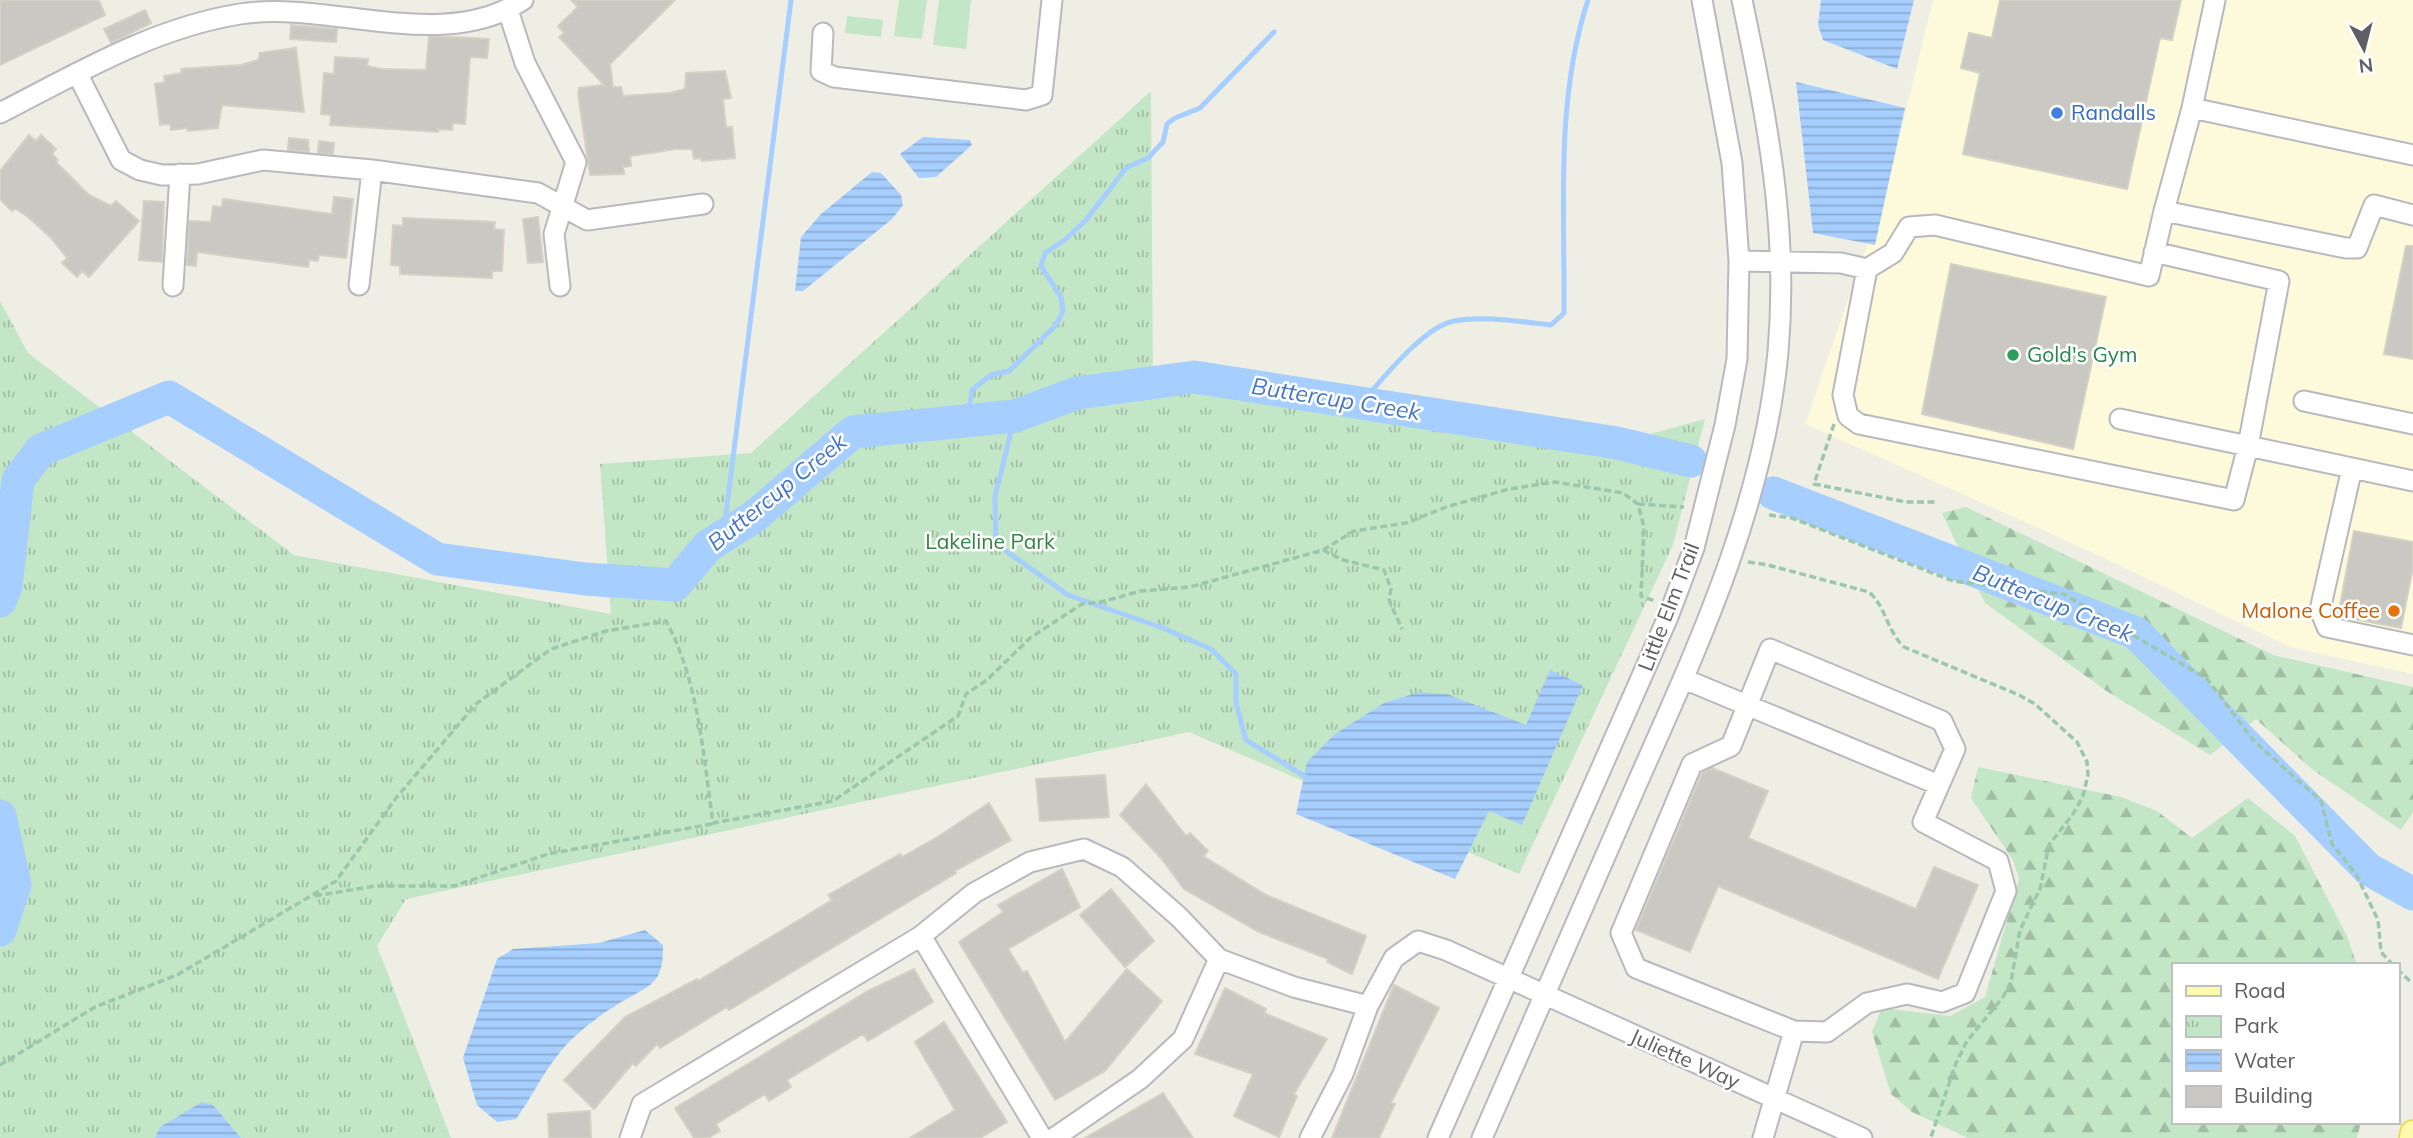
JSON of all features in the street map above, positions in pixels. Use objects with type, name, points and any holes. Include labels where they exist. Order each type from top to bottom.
[{"type":"main road","points":[[2412,1138],[2413,1133]]},
{"type":"street","points":[[823,33],[821,71],[834,77],[1026,100],[1041,95],[1052,0]]},
{"type":"street","name":"Little Elm Trail","points":[[1438,1138],[1662,629],[1694,548],[1725,425],[1737,359],[1739,261],[1732,163],[1702,0]]},
{"type":"street","name":"Little Elm Trail","points":[[1482,1138],[1684,679],[1734,554],[1765,436],[1778,353],[1781,263],[1774,158],[1742,0]]},
{"type":"street","points":[[1739,261],[1841,263],[1867,269],[1893,253],[1909,227],[1935,225],[2148,276],[2192,108],[2215,0]]},
{"type":"street","points":[[0,113],[153,36],[189,24],[280,10],[367,20],[451,23],[478,20],[516,5],[525,63],[576,162],[554,234],[560,286]]},
{"type":"street","points":[[77,73],[121,160],[140,170],[163,175],[198,174],[262,160],[372,170],[538,193],[587,220],[703,204]]},
{"type":"street","points":[[2192,108],[2413,155]]},
{"type":"street","points":[[359,285],[372,170]]},
{"type":"street","points":[[173,286],[180,174]]},
{"type":"street","points":[[2164,211],[2346,248],[2357,248],[2361,243],[2374,205],[2413,215]]},
{"type":"street","points":[[1867,269],[1843,395],[1848,416],[1859,424],[2234,500],[2248,446],[2280,281],[2154,252]]},
{"type":"street","points":[[2304,401],[2413,424]]},
{"type":"street","points":[[2120,419],[2413,481]]},
{"type":"street","points":[[2352,468],[2320,610],[2327,627],[2413,645]]},
{"type":"street","points":[[1770,649],[1942,720],[1955,749],[1923,822],[1998,861],[2006,891],[1965,992],[1942,1002],[1907,995],[1867,1003],[1827,1032],[1794,1031],[1636,968],[1621,933],[1692,764],[1731,746],[1747,705],[1770,649]]},
{"type":"street","points":[[1684,679],[1939,785]]},
{"type":"street","points":[[630,1138],[642,1104],[921,936],[974,892],[1030,862],[1084,849],[1122,867],[1179,917],[1219,959],[1294,987],[1368,1006],[1343,1074],[1310,1138]]},
{"type":"street","points":[[921,936],[1042,1138]]},
{"type":"street","name":"Juliette Way","points":[[1368,1006],[1394,958],[1418,941],[1509,979],[1862,1138]]},
{"type":"street","points":[[1054,1138],[1140,1079],[1183,1039],[1219,959]]},
{"type":"street","points":[[1763,1138],[1772,1098],[1794,1031]]},
{"type":"path","points":[[1848,416],[1831,425],[1814,484],[1906,502],[1935,502]]},
{"type":"path","points":[[313,896],[375,886],[454,886],[548,854],[833,801],[958,716],[966,694],[987,680],[1030,638],[1082,604],[1101,602],[1141,591],[1190,587],[1323,550],[1354,531],[1406,523],[1446,507],[1520,487],[1555,482],[1623,493],[1638,504],[1684,508]]},
{"type":"path","points":[[1638,504],[1644,527],[1641,596],[1653,600]]},
{"type":"path","points":[[1769,515],[1792,518],[1953,581],[2064,594],[2207,679],[2254,741],[2321,801],[2332,844],[2356,874],[2378,920],[2381,953],[2391,963]]},
{"type":"path","points":[[1323,550],[1343,560],[1384,570],[1389,579],[1390,600],[1402,629]]},
{"type":"path","points":[[1748,562],[1870,592],[1880,604],[1892,632],[1904,647],[2035,704],[2069,732],[2087,762],[2088,775],[2083,796],[2049,845],[2040,889],[2021,930],[2011,982],[1967,1041],[1956,1063],[1931,1137]]},
{"type":"path","points":[[0,1065],[95,1007],[177,975],[336,881],[396,798],[476,704],[551,649],[606,631],[666,621],[682,650],[699,726],[713,823]]},
{"type":"path","points":[[2399,971],[2411,982]]},
{"type":"shaded area","points":[[1933,0],[2413,0],[2413,674],[2290,647],[2085,549],[1805,424],[1888,184]]},
{"type":"green space","points":[[899,0],[927,0],[922,39],[894,36]]},
{"type":"green space","points":[[939,0],[971,0],[966,49],[933,45]]},
{"type":"green space","points":[[847,16],[883,20],[881,37],[845,33]]},
{"type":"green space","name":"Lakeline Park","points":[[1151,91],[1153,383],[1617,443],[1705,419],[1673,545],[1519,874],[1189,732],[406,899],[377,946],[451,1138],[0,1138],[0,301],[28,353],[294,555],[611,614],[600,464],[751,453]]},
{"type":"green space","points":[[1966,507],[2273,655],[2413,687],[2413,812],[2401,830],[2313,770],[2256,719],[2210,755],[2105,690],[1985,603],[1942,513]]},
{"type":"green space","points":[[1978,767],[2121,797],[2157,811],[2192,838],[2248,798],[2295,836],[2347,936],[2356,963],[2172,963],[2172,1124],[2360,1124],[2357,1138],[1968,1138],[1912,1112],[1891,1094],[1872,1032],[1882,1008],[1950,1016],[1985,997],[2019,879],[2013,860],[1971,798]]},
{"type":"water","points":[[1821,0],[1914,0],[1897,69],[1823,40],[1818,25]]},
{"type":"water","points":[[1796,82],[1905,108],[1875,245],[1813,233]]},
{"type":"water","points":[[923,137],[970,140],[972,145],[936,177],[919,178],[900,154]]},
{"type":"water","points":[[872,172],[881,173],[901,195],[903,205],[892,219],[803,291],[795,291],[801,237],[821,214]]},
{"type":"water","points":[[1550,670],[1583,685],[1522,825],[1489,811],[1455,879],[1296,814],[1307,762],[1335,734],[1384,703],[1420,692],[1447,694],[1526,725]]},
{"type":"water","points":[[645,930],[663,945],[660,970],[651,984],[601,1015],[572,1039],[549,1067],[516,1119],[497,1122],[477,1105],[463,1058],[497,959],[513,949],[599,943]]},
{"type":"water","points":[[202,1102],[213,1105],[241,1138],[155,1138],[160,1127]]},
{"type":"building","points":[[0,0],[99,0],[105,15],[0,65]]},
{"type":"building","points":[[571,0],[675,0],[610,64],[613,87],[621,87],[623,96],[670,93],[685,89],[686,73],[725,71],[731,98],[723,99],[726,127],[732,127],[735,158],[702,161],[701,158],[694,159],[692,149],[676,149],[630,156],[631,166],[623,167],[624,174],[590,175],[578,94],[579,88],[604,85],[559,37],[564,33],[558,26],[578,7]]},
{"type":"building","name":"Randalls","points":[[2000,0],[2181,0],[2172,40],[2160,38],[2127,189],[1963,154],[1980,73],[1961,68],[1969,33],[1992,38]]},
{"type":"building","points":[[145,10],[151,23],[111,43],[104,29]]},
{"type":"building","points":[[291,25],[337,29],[336,42],[290,39]]},
{"type":"building","points":[[429,36],[489,39],[487,58],[470,57],[465,124],[453,123],[452,130],[438,129],[438,132],[330,125],[331,115],[321,114],[324,73],[334,74],[335,57],[368,59],[367,66],[381,69],[426,70]]},
{"type":"building","points":[[296,48],[304,112],[222,105],[218,128],[188,131],[187,128],[171,130],[170,124],[160,125],[155,84],[165,82],[164,76],[182,73],[181,69],[241,65],[258,60],[260,53]]},
{"type":"building","points":[[29,135],[36,141],[41,135],[56,149],[52,154],[58,160],[56,162],[89,195],[111,206],[116,201],[139,221],[89,277],[82,271],[77,277],[62,263],[67,258],[51,238],[28,217],[15,208],[12,211],[0,199],[0,171]]},
{"type":"building","points":[[289,138],[308,140],[309,152],[288,150]]},
{"type":"building","points":[[319,141],[334,143],[333,154],[318,153]]},
{"type":"building","points":[[334,197],[353,199],[346,258],[319,255],[318,261],[309,260],[308,267],[197,252],[196,266],[187,265],[189,221],[211,222],[213,206],[222,207],[223,199],[332,214]]},
{"type":"building","points":[[144,201],[164,202],[162,262],[139,260]]},
{"type":"building","points":[[538,217],[543,262],[528,263],[523,219]]},
{"type":"building","points":[[403,218],[495,222],[494,229],[504,230],[502,271],[492,271],[492,278],[400,274],[400,266],[391,265],[393,225],[403,226]]},
{"type":"building","points":[[2406,246],[2413,246],[2413,359],[2384,354]]},
{"type":"building","name":"Gold's Gym","points":[[1951,264],[2106,297],[2073,449],[1922,414]]},
{"type":"building","points":[[2354,531],[2413,542],[2413,567],[2401,628],[2338,616]]},
{"type":"building","points":[[1712,768],[1768,791],[1748,838],[1916,909],[1934,867],[1978,885],[1938,979],[1718,886],[1690,952],[1636,930],[1702,773]]},
{"type":"building","points":[[1105,775],[1109,817],[1040,821],[1036,779]]},
{"type":"building","points":[[1146,784],[1186,836],[1190,833],[1208,851],[1203,856],[1266,895],[1366,936],[1352,974],[1327,962],[1328,959],[1259,932],[1184,889],[1161,858],[1120,815]]},
{"type":"building","points":[[989,803],[1011,840],[955,871],[956,873],[729,1010],[727,1007],[660,1048],[657,1044],[636,1066],[633,1063],[594,1109],[564,1080],[625,1017],[697,979],[698,981],[832,900],[828,895],[900,854],[902,857],[936,838]]},
{"type":"building","points":[[1062,869],[1080,907],[1008,949],[1023,973],[1027,971],[1065,1042],[1127,969],[1162,1001],[1105,1071],[1055,1100],[959,942],[1003,912],[998,905]]},
{"type":"building","points":[[1111,889],[1154,941],[1125,967],[1080,915]]},
{"type":"building","points":[[914,969],[933,1002],[868,1041],[863,1034],[787,1080],[791,1087],[769,1101],[765,1094],[716,1124],[720,1131],[708,1138],[694,1138],[675,1108],[868,991]]},
{"type":"building","points":[[1394,985],[1439,1008],[1391,1103],[1395,1104],[1379,1138],[1332,1138]]},
{"type":"building","points":[[1225,988],[1266,1009],[1264,1013],[1327,1039],[1294,1094],[1297,1096],[1279,1137],[1234,1116],[1253,1074],[1195,1054]]},
{"type":"building","points":[[944,1022],[1007,1122],[980,1138],[910,1138],[955,1110],[915,1042]]},
{"type":"building","points":[[1163,1093],[1193,1138],[1085,1138]]},
{"type":"building","points":[[590,1111],[591,1138],[549,1138],[548,1114]]},
{"type":"waterway","points":[[723,537],[791,0]]},
{"type":"waterway","points":[[1361,403],[1416,344],[1442,325],[1478,319],[1551,325],[1564,313],[1563,194],[1566,116],[1570,77],[1588,0]]},
{"type":"waterway","points":[[943,423],[970,404],[972,390],[991,375],[1009,371],[1056,325],[1063,311],[1061,297],[1041,266],[1045,253],[1066,239],[1086,220],[1126,168],[1148,158],[1163,142],[1167,124],[1200,108],[1274,32]]},
{"type":"waterway","name":"Buttercup Creek","points":[[0,601],[6,586],[18,480],[41,450],[169,397],[437,559],[585,579],[675,585],[708,546],[755,516],[853,432],[1015,416],[1077,393],[1194,377],[1617,443],[1691,461]]},
{"type":"waterway","points":[[1015,416],[995,496],[996,544],[1068,595],[1163,628],[1211,649],[1236,674],[1236,703],[1246,740],[1309,779]]},
{"type":"waterway","name":"Buttercup Creek","points":[[1773,493],[2136,633],[2368,869],[2413,894]]},
{"type":"waterway","name":"Buttercup Creek","points":[[0,816],[15,885],[0,930]]},
{"type":"place","name":"Randalls","points":[[2057,113]]},
{"type":"place","name":"Gold's Gym","points":[[2013,355]]},
{"type":"place","name":"Malone Coffee","points":[[2394,611]]}]
